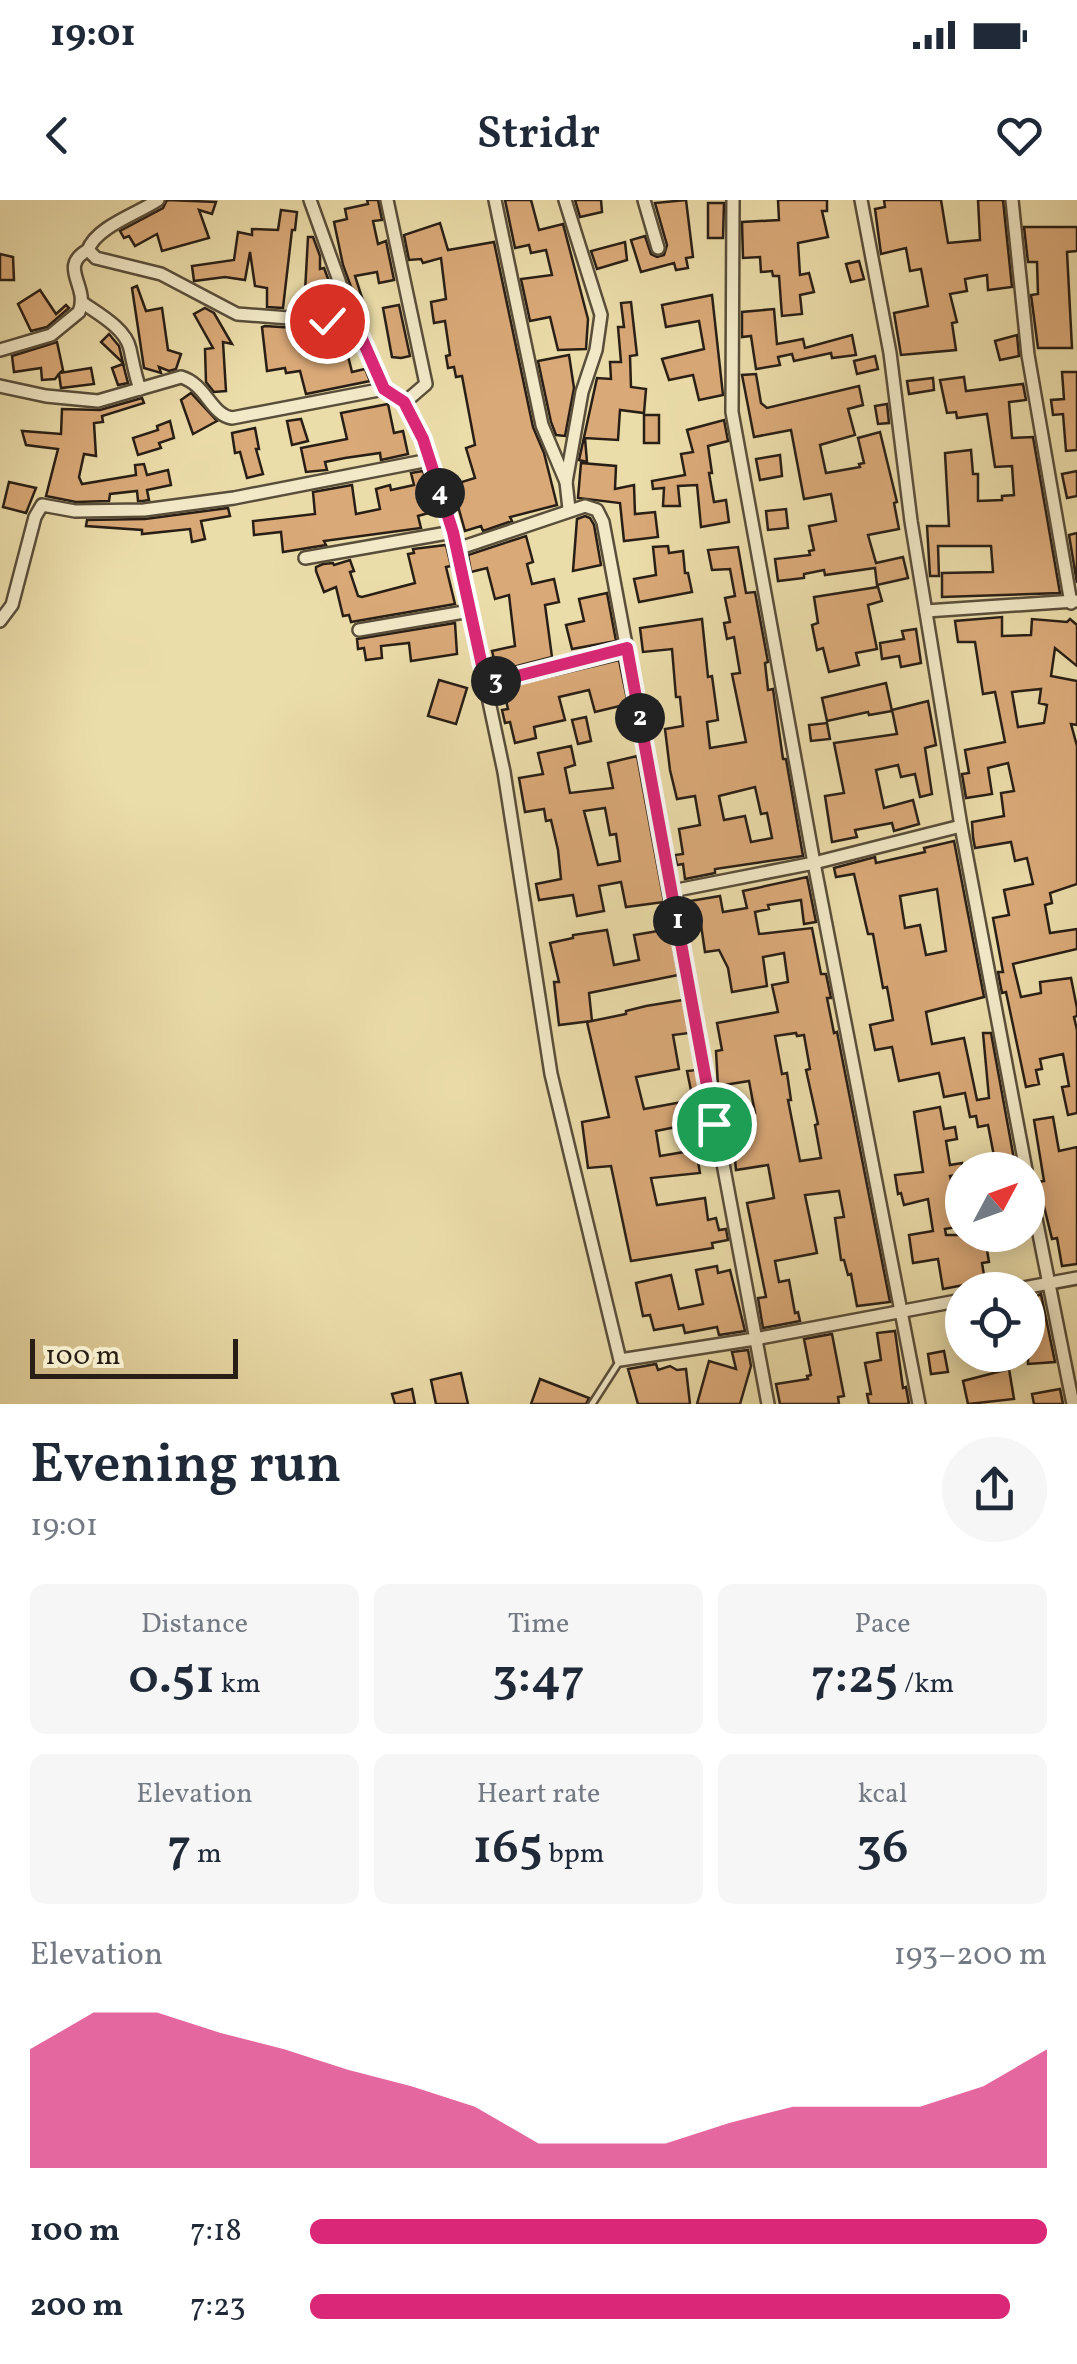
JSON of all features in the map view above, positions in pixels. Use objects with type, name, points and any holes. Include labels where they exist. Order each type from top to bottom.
[{"type":"street","points":[[0,350],[51,335],[80,312],[83,303],[73,266],[80,254],[102,232],[158,200]]},
{"type":"street","points":[[310,200],[351,314],[384,389],[404,402],[423,439],[453,532],[504,772],[551,1074],[620,1360],[945,1303]]},
{"type":"street","points":[[388,200],[426,384],[404,402]]},
{"type":"street","points":[[494,200],[542,424],[566,482]]},
{"type":"street","points":[[565,200],[601,314],[566,482],[568,510]]},
{"type":"street","points":[[644,200],[658,248]]},
{"type":"street","points":[[733,200],[732,412],[918,1404]]},
{"type":"street","points":[[862,200],[890,353],[960,826],[1023,1152]]},
{"type":"street","points":[[926,611],[1074,602],[1028,354],[1012,200]]},
{"type":"street","points":[[88,250],[96,258],[161,274],[237,314],[327,321],[351,314]]},
{"type":"street","points":[[83,303],[126,339],[140,389]]},
{"type":"street","points":[[0,386],[98,401],[180,377],[192,380],[221,414],[232,418],[384,389]]},
{"type":"street","points":[[0,621],[12,605],[34,517],[42,505],[75,511],[144,510],[234,498],[429,460]]},
{"type":"street","points":[[457,549],[584,506],[597,510],[604,522],[768,1404]]},
{"type":"street","points":[[305,558],[453,532]]},
{"type":"street","points":[[359,630],[470,611]]},
{"type":"street","points":[[486,684],[627,648]]},
{"type":"street","points":[[672,891],[814,863],[960,826]]},
{"type":"street","points":[[1041,1252],[1072,1404]]},
{"type":"street","points":[[1047,1284],[1077,1278]]},
{"type":"lane","points":[[592,1404],[620,1360]]},
{"type":"building","points":[[167,200],[216,202],[212,214],[199,210],[209,238],[162,251],[157,234],[135,246],[129,236],[124,238],[120,231],[163,208]]},
{"type":"building","points":[[367,200],[378,200],[382,220],[373,221],[378,244],[386,241],[394,280],[379,283],[377,272],[355,276],[364,304],[358,306],[343,265],[334,222],[347,219],[345,209],[368,204]]},
{"type":"building","points":[[505,200],[531,200],[539,230],[563,224],[588,319],[586,349],[558,350],[550,317],[530,321],[521,279],[552,275],[546,250],[531,253],[529,245],[515,248]]},
{"type":"building","points":[[575,200],[601,200],[602,212],[580,217]]},
{"type":"building","points":[[686,200],[693,257],[686,258],[688,268],[676,270],[674,263],[641,272],[631,240],[645,236],[651,254],[664,255],[667,245],[655,203]]},
{"type":"building","points":[[778,200],[827,200],[827,211],[822,211],[828,237],[798,243],[800,275],[809,273],[814,292],[800,295],[802,314],[782,316],[779,276],[773,276],[772,271],[761,272],[760,257],[743,258],[742,222],[779,220]]},
{"type":"building","points":[[884,200],[941,200],[948,243],[980,240],[978,200],[1003,200],[1012,287],[988,290],[987,275],[965,279],[967,291],[950,294],[957,322],[952,323],[956,350],[901,355],[894,313],[928,306],[921,269],[910,271],[906,248],[881,254],[875,209],[885,207]]},
{"type":"building","points":[[708,203],[724,203],[723,238],[708,238]]},
{"type":"building","points":[[281,210],[297,212],[283,308],[267,307],[267,288],[255,286],[250,252],[245,280],[225,277],[194,281],[192,266],[234,260],[238,232],[252,235],[252,229],[278,230]]},
{"type":"building","points":[[440,223],[448,250],[494,242],[533,427],[557,505],[510,517],[512,521],[483,531],[481,526],[465,531],[452,485],[475,478],[466,448],[475,445],[462,376],[456,377],[454,367],[448,368],[445,321],[434,323],[431,302],[446,299],[441,258],[423,263],[421,259],[409,260],[404,235]]},
{"type":"building","points":[[1024,227],[1077,227],[1077,251],[1067,252],[1072,348],[1038,348],[1031,295],[1038,294],[1037,262],[1028,262]]},
{"type":"building","points":[[308,237],[313,237],[320,269],[324,268],[339,308],[326,312],[304,310]]},
{"type":"building","points":[[625,242],[627,260],[597,269],[591,251]]},
{"type":"building","points":[[0,254],[13,257],[14,280],[0,280]]},
{"type":"building","points":[[859,261],[864,279],[851,282],[846,264]]},
{"type":"building","points":[[137,286],[146,311],[162,308],[168,350],[181,354],[176,369],[159,367],[161,373],[144,368],[132,288]]},
{"type":"building","points":[[40,290],[56,314],[66,305],[69,308],[47,327],[31,331],[18,304]]},
{"type":"building","points":[[712,295],[723,395],[699,400],[693,375],[669,380],[662,359],[704,349],[699,321],[666,327],[662,305]]},
{"type":"building","points":[[631,302],[637,355],[630,356],[631,387],[646,389],[644,413],[620,410],[618,440],[585,438],[587,462],[579,460],[597,378],[611,379],[610,362],[621,362],[621,303]]},
{"type":"building","points":[[399,305],[410,356],[401,358],[392,357],[383,308]]},
{"type":"building","points":[[205,308],[214,313],[232,344],[223,342],[226,391],[214,392],[206,382],[205,349],[213,348],[194,314]]},
{"type":"building","points":[[774,309],[777,344],[803,339],[805,348],[852,335],[856,355],[832,358],[831,353],[794,361],[792,354],[778,357],[780,365],[756,369],[751,336],[742,337],[742,312]]},
{"type":"building","points":[[344,326],[352,372],[365,369],[370,381],[306,394],[300,371],[267,371],[262,327],[326,330]]},
{"type":"building","points":[[109,334],[119,346],[123,363],[101,342]]},
{"type":"building","points":[[1017,335],[1019,356],[1000,360],[995,341]]},
{"type":"building","points":[[57,342],[63,370],[60,373],[91,368],[94,384],[61,388],[59,374],[55,379],[42,380],[41,368],[14,372],[12,356]]},
{"type":"building","points":[[569,355],[574,388],[565,436],[556,435],[551,422],[538,361]]},
{"type":"building","points":[[875,356],[878,369],[857,374],[854,361]]},
{"type":"building","points":[[123,364],[128,383],[118,385],[112,368]]},
{"type":"building","points":[[1062,372],[1077,372],[1077,450],[1066,451],[1063,414],[1053,415],[1051,400],[1064,399]]},
{"type":"building","points":[[756,374],[761,403],[767,408],[859,386],[863,405],[848,409],[855,435],[820,445],[826,473],[860,467],[864,463],[858,438],[880,432],[897,502],[894,503],[899,529],[868,535],[876,563],[903,557],[908,578],[877,585],[875,568],[825,575],[824,570],[804,574],[804,578],[778,581],[775,559],[810,555],[809,551],[814,550],[809,526],[836,521],[831,494],[804,499],[791,430],[754,437],[742,375]]},
{"type":"building","points":[[964,377],[966,391],[1023,384],[1026,400],[1009,402],[1012,438],[1033,437],[1060,593],[942,597],[942,573],[993,572],[991,546],[938,546],[939,576],[930,576],[927,526],[949,526],[945,453],[971,450],[973,474],[978,474],[978,501],[1014,495],[1012,466],[995,467],[987,414],[957,418],[956,412],[947,413],[940,380]]},
{"type":"building","points":[[933,378],[934,390],[909,394],[907,381]]},
{"type":"building","points":[[191,393],[217,421],[193,434],[181,400]]},
{"type":"building","points":[[142,398],[144,403],[102,416],[103,422],[94,423],[96,456],[84,454],[79,477],[82,484],[136,475],[135,465],[144,464],[147,475],[168,470],[171,485],[147,490],[149,500],[143,501],[138,501],[137,491],[110,494],[109,501],[76,502],[46,496],[58,449],[26,445],[22,431],[61,434],[62,409],[100,410]]},
{"type":"building","points":[[388,404],[394,433],[403,431],[408,454],[381,460],[380,453],[345,458],[325,462],[327,470],[306,472],[301,448],[347,439],[341,413]]},
{"type":"building","points":[[887,404],[889,423],[878,424],[875,406]]},
{"type":"building","points":[[644,415],[659,415],[659,443],[644,443]]},
{"type":"building","points":[[301,419],[308,441],[292,445],[287,421]]},
{"type":"building","points":[[724,420],[728,441],[708,446],[709,473],[714,502],[726,500],[729,522],[701,527],[697,485],[678,486],[680,506],[663,506],[664,488],[653,489],[652,481],[685,475],[681,454],[693,452],[687,430]]},
{"type":"building","points":[[170,421],[174,438],[159,443],[161,448],[138,455],[133,438],[158,430],[157,426]]},
{"type":"building","points":[[255,428],[263,474],[247,478],[240,452],[235,453],[232,433]]},
{"type":"building","points":[[780,455],[782,476],[760,480],[756,459]]},
{"type":"building","points":[[581,463],[616,466],[615,489],[634,485],[635,514],[655,512],[658,537],[624,541],[620,503],[578,498]]},
{"type":"building","points":[[423,471],[436,511],[418,516],[421,528],[324,541],[326,545],[283,552],[281,532],[254,535],[253,521],[315,514],[313,492],[352,485],[356,514],[380,509],[376,489],[414,485],[411,473]]},
{"type":"building","points":[[1077,471],[1077,496],[1067,498],[1062,474]]},
{"type":"building","points":[[9,482],[36,488],[26,513],[3,507]]},
{"type":"building","points":[[228,508],[230,516],[201,521],[205,539],[192,542],[190,529],[142,534],[142,530],[86,526],[87,520],[145,519]]},
{"type":"building","points":[[786,509],[788,528],[768,530],[766,511]]},
{"type":"building","points":[[585,516],[594,525],[601,565],[573,571],[577,519]]},
{"type":"building","points":[[1077,533],[1077,583],[1069,535]]},
{"type":"building","points":[[526,536],[533,562],[527,564],[532,584],[554,579],[559,602],[545,605],[552,657],[497,671],[492,651],[515,646],[509,595],[495,599],[487,568],[471,572],[468,555]]},
{"type":"building","points":[[446,545],[451,566],[446,567],[455,604],[351,622],[349,615],[343,616],[336,587],[324,592],[316,571],[323,564],[350,560],[354,571],[350,572],[358,596],[362,597],[415,583],[408,554],[414,553],[413,549]]},
{"type":"building","points":[[668,546],[669,553],[683,551],[692,592],[639,602],[634,579],[656,575],[653,547]]},
{"type":"building","points":[[738,547],[746,593],[755,592],[768,662],[768,690],[773,689],[803,856],[715,869],[715,873],[685,879],[683,864],[677,865],[675,855],[683,854],[679,829],[700,825],[695,796],[677,799],[670,770],[665,729],[683,726],[672,649],[643,652],[640,628],[702,619],[708,677],[712,676],[718,720],[707,722],[710,748],[746,742],[732,674],[740,673],[734,637],[727,639],[724,623],[730,622],[725,598],[735,596],[730,569],[712,570],[708,550]],"holes":[[[755,787],[761,814],[767,813],[772,838],[751,842],[745,816],[724,820],[719,796]]]},
{"type":"building","points":[[878,587],[882,601],[868,605],[877,649],[856,653],[859,665],[829,672],[823,648],[817,650],[812,625],[818,623],[814,597]]},
{"type":"building","points":[[607,593],[616,641],[572,649],[566,625],[584,621],[579,599]]},
{"type":"building","points":[[1002,617],[1002,636],[1031,635],[1032,619],[1070,619],[1077,625],[1077,666],[1055,648],[1051,676],[1077,681],[1077,725],[1071,724],[1077,746],[1077,884],[1050,893],[1052,903],[1045,905],[1050,933],[1077,929],[1077,949],[1013,964],[1021,997],[1041,993],[1040,982],[1071,978],[1077,1008],[1077,1113],[1068,1115],[1062,1087],[1069,1086],[1063,1054],[1040,1059],[1042,1069],[1036,1070],[1039,1084],[1026,1087],[1006,992],[1002,993],[998,972],[1003,972],[993,918],[1009,915],[1004,890],[1033,884],[1027,858],[1015,861],[1011,842],[975,848],[972,822],[1004,816],[1001,793],[1014,791],[1008,763],[988,768],[992,794],[966,798],[962,774],[969,773],[965,750],[1005,742],[995,692],[983,694],[975,642],[958,642],[955,621]],"holes":[[[1041,689],[1039,703],[1047,705],[1044,723],[1018,727],[1012,692]]]},
{"type":"building","points":[[455,623],[457,654],[411,661],[409,643],[381,646],[382,658],[366,660],[364,648],[358,649],[357,639]]},
{"type":"building","points":[[916,629],[921,663],[901,667],[899,656],[882,659],[880,643],[904,639],[902,631]]},
{"type":"building","points":[[619,660],[628,704],[595,712],[589,690],[559,697],[565,720],[534,727],[536,738],[515,743],[510,722],[505,723],[502,710],[508,709],[503,688]]},
{"type":"building","points":[[439,680],[467,688],[456,724],[428,716]]},
{"type":"building","points":[[886,683],[892,711],[827,721],[822,698]]},
{"type":"building","points":[[928,701],[936,745],[925,748],[932,794],[920,797],[915,774],[901,777],[898,765],[876,770],[884,808],[913,800],[919,824],[894,831],[892,823],[855,830],[857,837],[832,842],[825,796],[844,793],[834,743],[897,734],[892,710]]},
{"type":"building","points":[[586,717],[591,741],[578,744],[572,720]]},
{"type":"building","points":[[827,723],[830,739],[811,741],[809,725]]},
{"type":"building","points":[[571,746],[575,765],[565,768],[570,793],[613,788],[608,763],[637,756],[664,902],[626,907],[621,882],[599,886],[604,911],[577,916],[573,895],[539,900],[536,884],[561,879],[551,820],[546,821],[544,809],[525,812],[519,778],[543,774],[538,753]],"holes":[[[605,808],[610,835],[616,834],[620,861],[598,865],[584,811]]]},
{"type":"building","points":[[954,841],[984,997],[926,1012],[932,1044],[964,1038],[977,1100],[989,1098],[983,1033],[991,1033],[1013,1152],[993,1152],[988,1125],[978,1127],[976,1116],[970,1117],[965,1093],[944,1097],[939,1073],[899,1081],[892,1047],[875,1050],[870,1025],[893,1020],[887,987],[883,988],[873,934],[868,934],[854,874],[836,877],[834,868],[875,857],[876,863],[925,852],[924,848]],"holes":[[[937,889],[946,951],[926,955],[920,925],[905,928],[900,896]]]},
{"type":"building","points":[[807,877],[816,922],[804,924],[801,900],[768,905],[769,909],[755,912],[759,934],[812,928],[821,974],[826,974],[831,998],[827,998],[890,1302],[857,1306],[851,1274],[848,1275],[841,1260],[835,1218],[844,1217],[839,1191],[805,1195],[817,1253],[775,1261],[779,1282],[789,1280],[800,1321],[763,1328],[758,1298],[766,1297],[747,1203],[774,1198],[768,1165],[736,1170],[731,1116],[755,1113],[749,1081],[718,1086],[716,1051],[722,1050],[717,1023],[778,1012],[772,985],[788,982],[784,953],[763,957],[767,986],[732,992],[728,968],[719,950],[705,952],[701,925],[695,927],[690,901],[720,896],[723,912],[747,908],[743,891]],"holes":[[[804,1035],[821,1158],[800,1161],[787,1073],[782,1074],[775,1036]]]},
{"type":"building","points":[[670,929],[678,975],[589,993],[592,1021],[559,1025],[554,982],[559,982],[550,943],[607,930],[614,965],[639,960],[634,935]]},
{"type":"building","points":[[683,1000],[689,1033],[673,1035],[679,1069],[636,1077],[644,1109],[693,1100],[687,1071],[696,1070],[710,1143],[690,1146],[686,1125],[656,1131],[660,1156],[696,1150],[700,1173],[651,1178],[657,1205],[705,1198],[708,1220],[716,1218],[719,1230],[726,1229],[728,1240],[712,1243],[713,1248],[631,1261],[611,1166],[588,1168],[582,1122],[609,1117],[587,1022]]},
{"type":"building","points":[[940,1107],[944,1129],[955,1127],[957,1139],[946,1141],[945,1152],[945,1252],[987,1252],[989,1262],[982,1263],[984,1272],[945,1272],[943,1289],[938,1259],[913,1263],[909,1235],[933,1231],[928,1199],[904,1205],[901,1193],[898,1194],[895,1175],[923,1172],[914,1112]]},
{"type":"building","points":[[1053,1117],[1059,1151],[1077,1147],[1077,1264],[1062,1266],[1057,1238],[1052,1239],[1045,1210],[1045,1152],[1039,1152],[1034,1120]]},
{"type":"building","points":[[717,1266],[718,1273],[730,1270],[745,1331],[719,1335],[717,1327],[685,1333],[683,1325],[654,1330],[650,1315],[643,1316],[636,1283],[671,1275],[679,1309],[703,1304],[696,1270]]},
{"type":"building","points":[[1045,1313],[1055,1362],[1045,1363]]},
{"type":"building","points":[[895,1331],[909,1404],[869,1404],[865,1363],[881,1360],[877,1333]]},
{"type":"building","points":[[832,1334],[844,1396],[838,1397],[839,1404],[780,1404],[776,1384],[808,1379],[811,1375],[804,1339]]},
{"type":"building","points":[[748,1350],[751,1366],[740,1404],[697,1404],[709,1361],[736,1369],[732,1352]]},
{"type":"building","points":[[944,1351],[948,1372],[931,1374],[928,1354]]},
{"type":"building","points":[[656,1364],[658,1370],[670,1366],[686,1369],[690,1404],[638,1404],[628,1369]]},
{"type":"building","points":[[1010,1372],[1014,1399],[968,1404],[963,1381]]},
{"type":"building","points":[[461,1373],[468,1404],[436,1404],[431,1380]]},
{"type":"building","points":[[540,1379],[589,1398],[586,1404],[531,1404]]},
{"type":"building","points":[[412,1389],[415,1404],[395,1404],[392,1394]]},
{"type":"building","points":[[1060,1389],[1063,1404],[1034,1404],[1032,1394]]},
{"type":"route","points":[[327,321],[351,314],[384,389],[404,402],[423,439],[453,532],[486,684],[627,648],[714,1124]]}]
